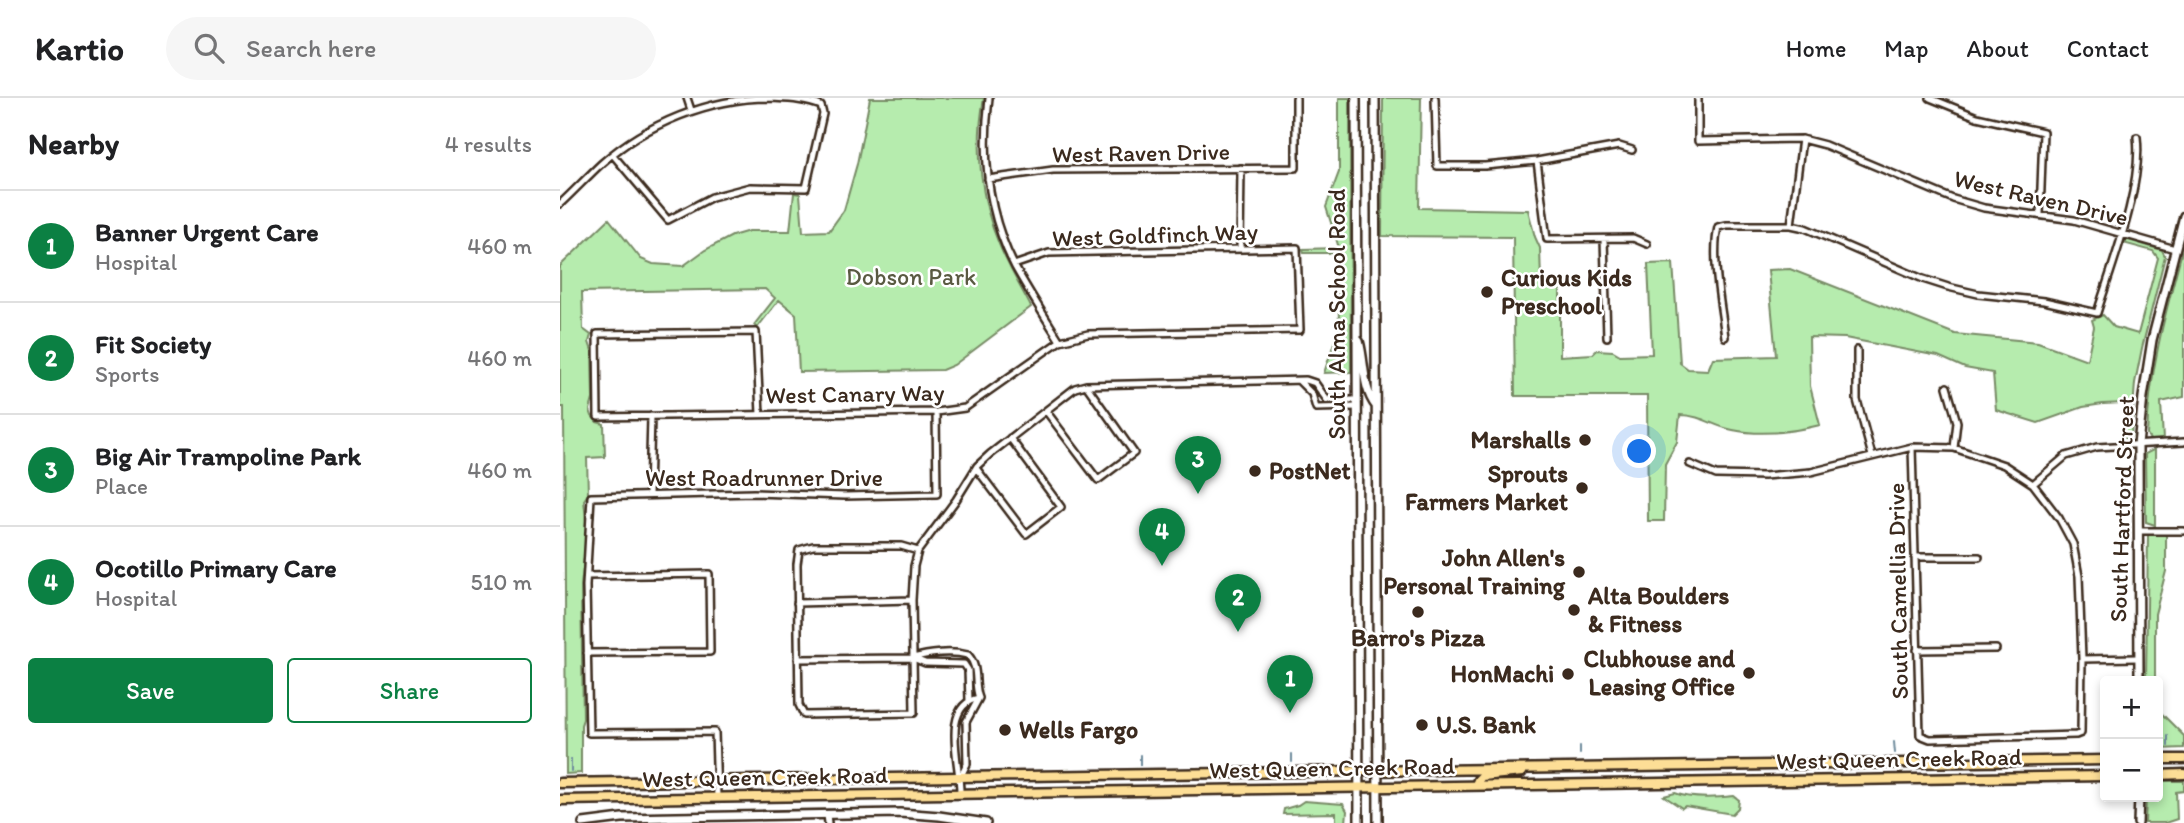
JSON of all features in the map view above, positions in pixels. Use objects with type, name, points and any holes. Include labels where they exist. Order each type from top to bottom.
[{"type":"main road","name":"South Alma School Road","points":[[1356,98],[1359,823]]},
{"type":"main road","name":"South Alma School Road","points":[[1374,98],[1378,823]]},
{"type":"main road","name":"South Hartford Street","points":[[2138,676],[2138,445],[2152,340],[2184,216]]},
{"type":"main road","points":[[1356,332],[1363,355],[1368,396],[1376,407]]},
{"type":"main road","points":[[2163,759],[2184,759]]},
{"type":"main road","name":"West Queen Creek Road","points":[[560,783],[2100,760]]},
{"type":"main road","points":[[1476,785],[1482,776],[1542,768]]},
{"type":"main road","points":[[2163,775],[2184,774]]},
{"type":"main road","name":"West Queen Creek Road","points":[[560,800],[2100,776]]},
{"type":"main road","points":[[2138,823],[2139,802]]},
{"type":"main road","points":[[583,823],[622,818],[827,819],[928,815],[986,823]]},
{"type":"street","points":[[687,98],[691,110]]},
{"type":"street","points":[[560,204],[613,155],[648,130],[691,110],[761,98],[813,102],[821,106],[823,114],[806,188],[750,187],[712,197],[668,220],[613,155]]},
{"type":"street","points":[[989,98],[985,129],[988,179],[998,225],[1014,265],[1060,341]]},
{"type":"street","name":"West Raven Drive","points":[[988,179],[1053,170],[1296,168],[1296,98]]},
{"type":"street","points":[[1435,98],[1437,166],[1485,166],[1537,161],[1619,146],[1632,150]]},
{"type":"street","name":"West Raven Drive","points":[[1698,98],[1698,141],[1802,139],[1825,145],[1953,199],[1984,208],[2074,220],[2175,249]]},
{"type":"street","points":[[1930,98],[1976,117],[2043,132],[2040,215]]},
{"type":"street","points":[[1725,337],[1716,235],[1717,227],[1727,225],[1791,225],[1805,228],[1923,279],[1948,287],[1978,294],[2044,301],[2097,313],[2134,188],[2139,156],[2137,137]]},
{"type":"street","points":[[1791,225],[1802,139]]},
{"type":"street","points":[[1537,161],[1547,239],[1633,238],[1647,244]]},
{"type":"street","points":[[1240,249],[1241,169]]},
{"type":"street","points":[[1604,239],[1607,337]]},
{"type":"street","name":"West Goldfinch Way","points":[[1014,265],[1049,253],[1297,248],[1300,330]]},
{"type":"street","name":"West Canary Way","points":[[760,414],[756,332],[597,334],[598,417],[936,412],[965,408],[1060,341],[1088,334],[1300,330]]},
{"type":"street","points":[[1857,350],[1857,400],[1872,456]]},
{"type":"street","points":[[918,551],[901,546],[813,546],[799,550],[799,705],[804,715],[914,713],[912,574],[918,551],[976,468],[1075,388],[1086,385],[1306,380],[1315,383],[1327,400],[1357,403]]},
{"type":"street","points":[[1299,381],[1312,394],[1316,408],[1357,403]]},
{"type":"street","points":[[1046,411],[1098,480],[1133,453],[1086,385]]},
{"type":"street","points":[[1947,387],[1957,422],[1954,448]]},
{"type":"street","name":"West Roadrunner Drive","points":[[587,576],[592,497],[937,494],[936,412]]},
{"type":"street","points":[[649,495],[651,416]]},
{"type":"street","points":[[976,468],[1026,534],[1061,507],[1010,438]]},
{"type":"street","points":[[2032,484],[2066,456],[2097,447],[2184,442]]},
{"type":"street","points":[[1689,464],[1716,475],[1811,472],[1912,447],[1954,448],[2004,465],[2032,484],[2059,518],[2073,544],[2079,576],[2082,659],[2138,658]]},
{"type":"street","name":"South Camellia Drive","points":[[1912,447],[1920,735],[1930,739],[2076,736],[2081,733],[2082,659]]},
{"type":"street","points":[[2138,531],[2184,531]]},
{"type":"street","points":[[1916,557],[1979,556]]},
{"type":"street","points":[[587,653],[710,652],[709,574],[587,576],[587,653],[589,733],[715,732],[717,797]]},
{"type":"street","points":[[797,603],[912,600]]},
{"type":"street","points":[[1917,650],[1996,649]]},
{"type":"street","points":[[798,659],[968,655],[976,668],[979,698],[966,722],[967,764],[960,778]]},
{"type":"street","points":[[913,658],[925,663],[964,664],[968,670],[969,702]]},
{"type":"street","points":[[960,793],[960,778],[956,765],[956,725],[963,706],[979,698]]},
{"type":"green space","name":"Dobson Park","points":[[870,98],[984,98],[980,153],[987,209],[1003,252],[1031,307],[954,365],[942,370],[799,372],[796,314],[779,300],[757,328],[754,325],[775,298],[765,289],[582,292],[583,329],[591,335],[589,342],[592,351],[593,399],[590,410],[597,422],[604,424],[605,457],[587,458],[588,494],[584,500],[587,531],[581,586],[581,773],[566,774],[564,407],[560,407],[560,266],[609,219],[641,259],[653,264],[683,266],[705,250],[732,236],[749,231],[790,231],[794,193],[800,194],[803,232],[829,231],[844,210],[857,164]]},
{"type":"green space","points":[[1339,98],[1350,98],[1351,372],[1324,373],[1339,328],[1338,253],[1304,253],[1303,249],[1339,248],[1326,207],[1339,172]]},
{"type":"green space","points":[[1383,98],[1421,98],[1419,208],[1528,210],[1540,248],[1541,281],[1560,281],[1560,356],[1593,354],[1597,350],[1613,351],[1620,355],[1652,354],[1648,264],[1673,263],[1680,363],[1688,369],[1708,370],[1713,358],[1776,356],[1768,270],[1790,269],[1955,334],[2038,342],[2087,360],[2094,327],[2092,320],[2103,315],[2114,327],[2138,334],[2158,258],[2153,251],[2123,243],[2128,240],[2162,250],[2165,256],[2135,383],[2131,436],[2124,439],[2124,403],[2083,407],[2038,423],[1996,410],[1993,373],[1965,368],[1938,356],[1845,338],[1809,337],[1810,386],[1820,425],[1755,433],[1680,415],[1677,442],[1665,464],[1664,521],[1648,521],[1647,396],[1515,396],[1513,237],[1382,236]]},
{"type":"green space","points":[[2184,244],[2184,397],[2161,402],[2163,440],[2151,441],[2147,435],[2148,410],[2155,362]]},
{"type":"green space","points":[[2155,449],[2155,525],[2146,522],[2145,454]]},
{"type":"green space","points":[[2148,535],[2166,535],[2166,571],[2155,614],[2155,676],[2146,676]]},
{"type":"green space","points":[[2163,715],[2184,736],[2184,748],[2163,749]]},
{"type":"green space","points":[[2163,781],[2184,781],[2184,791],[2176,792],[2177,819],[2165,823],[2145,823],[2146,802],[2163,802]]},
{"type":"green space","points":[[1675,793],[1696,798],[1734,796],[1739,800],[1738,808],[1732,814],[1685,806],[1682,808],[1664,796]]},
{"type":"green space","points":[[1304,801],[1343,804],[1347,811],[1346,823],[1336,823],[1336,813],[1283,814],[1284,809]]},
{"type":"waterway","points":[[2168,736],[2168,746]]},
{"type":"waterway","points":[[1894,742],[1895,753]]},
{"type":"waterway","points":[[1580,746],[1580,754]]},
{"type":"waterway","points":[[1292,754],[1292,762]]},
{"type":"waterway","points":[[1140,755],[1140,765]]},
{"type":"waterway","points":[[571,759],[571,771]]},
{"type":"place","name":"Curious Kids Preschool","points":[[1487,292]]},
{"type":"place","name":"Marshalls","points":[[1585,440]]},
{"type":"place","name":"PostNet","points":[[1255,471]]},
{"type":"place","name":"Sprouts Farmers Market","points":[[1582,488]]},
{"type":"place","name":"Big Air Trampoline Park","points":[[1198,494]]},
{"type":"place","name":"Ocotillo Primary Care","points":[[1162,566]]},
{"type":"place","name":"John Allen's Personal Training","points":[[1579,572]]},
{"type":"place","name":"Alta Boulders & Fitness","points":[[1574,610]]},
{"type":"place","name":"Barro's Pizza","points":[[1418,612]]},
{"type":"place","name":"Fit Society","points":[[1238,632]]},
{"type":"place","name":"Clubhouse and Leasing Office","points":[[1749,673]]},
{"type":"place","name":"HonMachi","points":[[1568,674]]},
{"type":"place","name":"Banner Urgent Care","points":[[1290,713]]},
{"type":"place","name":"U.S. Bank","points":[[1422,725]]},
{"type":"place","name":"Wells Fargo","points":[[1005,730]]}]
